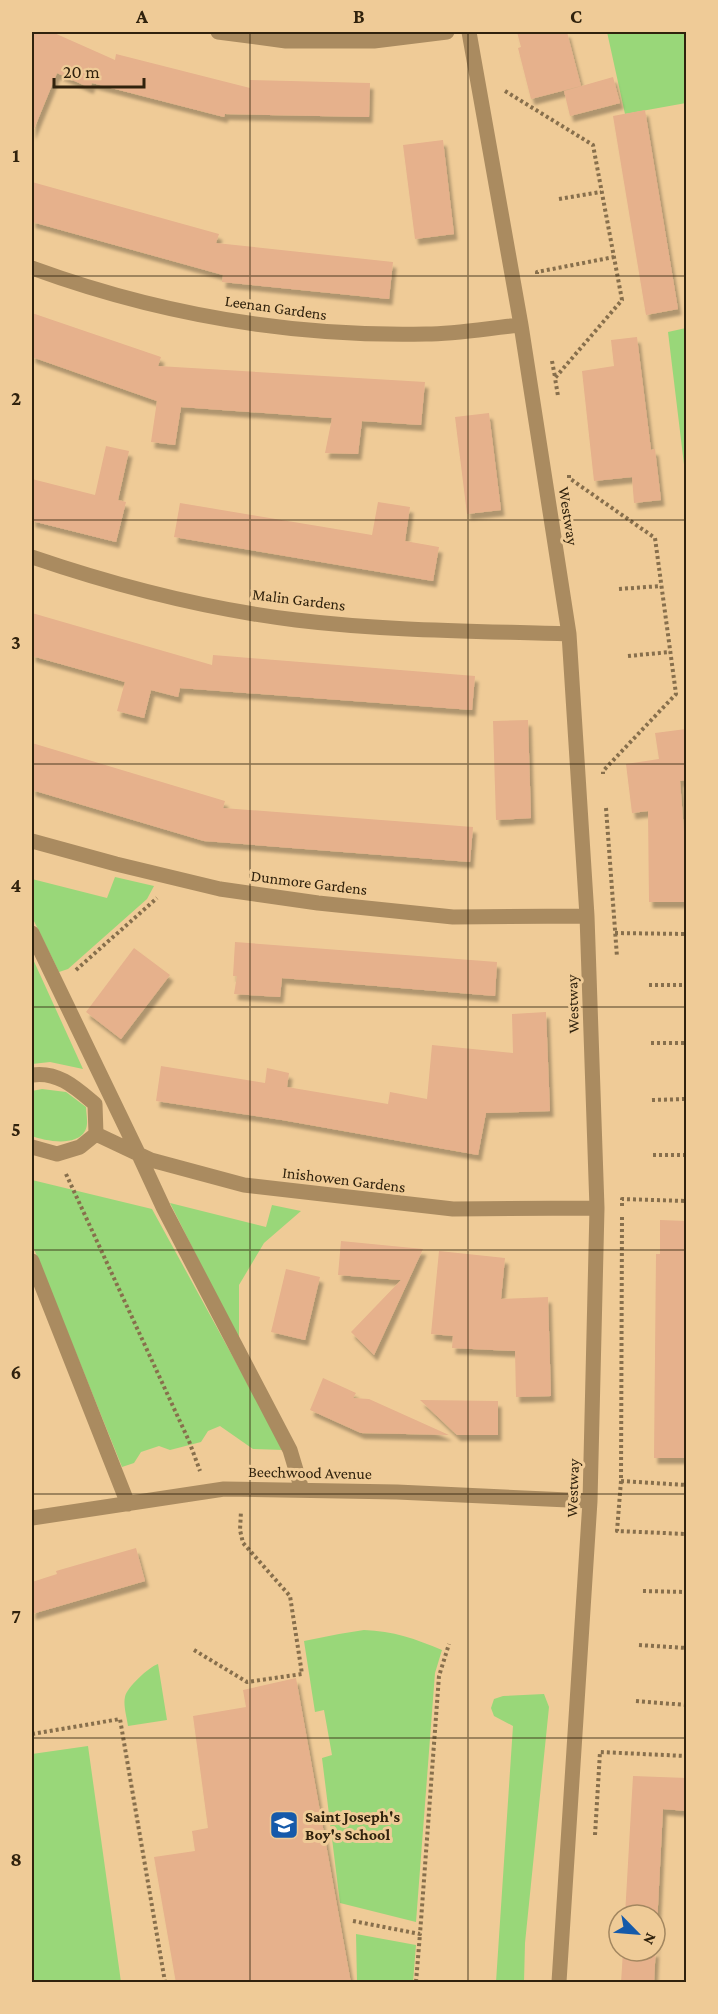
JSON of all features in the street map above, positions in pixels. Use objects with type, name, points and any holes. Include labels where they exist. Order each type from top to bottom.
[{"type":"street","points":[[218,32],[286,41],[374,41],[447,32]]},
{"type":"street","name":"Westway","points":[[469,32],[521,325],[569,634],[587,916],[597,1208],[590,1501],[559,1983]]},
{"type":"street","name":"Leenan Gardens","points":[[32,268],[90,288],[168,308],[248,324],[336,333],[428,334],[521,325]]},
{"type":"street","name":"Malin Gardens","points":[[32,557],[89,577],[178,599],[296,620],[418,629],[569,634]]},
{"type":"street","name":"Dunmore Gardens","points":[[32,841],[220,889],[307,901],[453,917],[587,916]]},
{"type":"street","points":[[32,933],[164,1209],[290,1450],[302,1490]]},
{"type":"street","points":[[32,1075],[56,1076],[72,1084],[95,1104],[96,1134],[80,1147],[57,1154],[32,1147]]},
{"type":"street","name":"Inishowen Gardens","points":[[96,1134],[151,1160],[244,1185],[453,1209],[597,1208]]},
{"type":"street","points":[[32,1261],[128,1504]]},
{"type":"street","name":"Beechwood Avenue","points":[[32,1518],[207,1491],[241,1489],[397,1492],[590,1501]]},
{"type":"path","points":[[503,83],[505,93],[592,145],[622,300],[555,378]]},
{"type":"path","points":[[559,199],[602,192]]},
{"type":"path","points":[[539,284],[537,272],[614,257]]},
{"type":"path","points":[[551,354],[558,400]]},
{"type":"path","points":[[568,467],[569,478],[655,538],[676,694],[603,771],[604,783]]},
{"type":"path","points":[[619,590],[661,586]]},
{"type":"path","points":[[628,656],[670,652]]},
{"type":"path","points":[[605,806],[617,957]]},
{"type":"path","points":[[56,983],[64,980],[178,879]]},
{"type":"path","points":[[615,933],[687,934]]},
{"type":"path","points":[[649,985],[687,985]]},
{"type":"path","points":[[651,1043],[687,1043]]},
{"type":"path","points":[[652,1100],[687,1099]]},
{"type":"path","points":[[57,1154],[189,1441],[207,1491]]},
{"type":"path","points":[[653,1155],[687,1155]]},
{"type":"path","points":[[687,1202],[622,1199],[621,1481],[617,1531],[687,1534]]},
{"type":"path","points":[[621,1481],[687,1485]]},
{"type":"path","points":[[194,1650],[247,1682],[302,1674],[290,1596],[243,1544],[240,1530],[241,1489]]},
{"type":"path","points":[[642,1591],[687,1592]]},
{"type":"path","points":[[416,1983],[439,1676],[448,1644]]},
{"type":"path","points":[[639,1645],[687,1648]]},
{"type":"path","points":[[636,1701],[687,1705]]},
{"type":"path","points":[[32,1734],[120,1719],[165,1983]]},
{"type":"path","points":[[595,1835],[600,1752],[687,1756]]},
{"type":"path","points":[[353,1921],[420,1934]]},
{"type":"green space","points":[[607,32],[686,32],[686,103],[625,114]]},
{"type":"green space","points":[[686,328],[686,481],[668,332]]},
{"type":"green space","points":[[115,877],[154,886],[147,899],[68,969],[59,972],[32,917],[32,879],[107,898]]},
{"type":"green space","points":[[32,957],[83,1069],[50,1062],[32,1064]]},
{"type":"green space","points":[[42,1089],[66,1092],[86,1107],[87,1125],[81,1136],[68,1141],[60,1141],[44,1140],[32,1136],[32,1091]]},
{"type":"green space","points":[[32,1180],[152,1209],[284,1450],[253,1449],[220,1426],[208,1431],[201,1442],[170,1450],[159,1446],[141,1452],[134,1463],[122,1467],[32,1244]]},
{"type":"green space","points":[[170,1203],[266,1227],[272,1205],[301,1211],[264,1243],[239,1285],[239,1341]]},
{"type":"green space","points":[[364,1630],[404,1636],[442,1650],[435,1673],[416,1922],[340,1903],[322,1758],[332,1755],[324,1710],[315,1712],[304,1641]]},
{"type":"green space","points":[[158,1664],[167,1720],[128,1726],[125,1697],[139,1678]]},
{"type":"green space","points":[[544,1694],[549,1707],[525,1943],[524,1982],[496,1982],[513,1726],[494,1716],[491,1708],[494,1699],[503,1696]]},
{"type":"green space","points":[[88,1746],[121,1982],[32,1982],[32,1754]]},
{"type":"green space","points":[[356,1934],[416,1945],[413,1982],[357,1982]]},
{"type":"building","points":[[32,32],[52,32],[115,60],[116,54],[250,88],[250,80],[370,83],[369,117],[225,114],[224,117],[92,83],[90,88],[57,73],[32,134]]},
{"type":"building","points":[[517,32],[567,32],[581,86],[531,99],[518,48],[521,47]]},
{"type":"building","points":[[613,77],[620,103],[570,116],[564,91]]},
{"type":"building","points":[[645,110],[678,309],[646,315],[613,116]]},
{"type":"building","points":[[443,140],[454,234],[415,239],[403,145]]},
{"type":"building","points":[[32,182],[219,234],[216,243],[393,262],[389,299],[222,282],[223,275],[32,222]]},
{"type":"building","points":[[32,313],[161,357],[158,366],[425,382],[421,425],[362,421],[358,454],[325,453],[332,418],[181,407],[175,445],[151,442],[157,401],[32,357]]},
{"type":"building","points":[[637,337],[651,450],[655,449],[661,500],[634,503],[632,477],[594,481],[582,371],[614,366],[611,340]]},
{"type":"building","points":[[489,413],[501,510],[467,514],[455,417]]},
{"type":"building","points":[[106,446],[129,451],[118,500],[126,502],[116,542],[32,521],[32,479],[95,495]]},
{"type":"building","points":[[378,502],[410,507],[405,541],[439,547],[433,581],[174,537],[180,503],[372,535]]},
{"type":"building","points":[[32,613],[212,665],[213,655],[475,676],[472,710],[180,688],[178,697],[151,690],[144,718],[117,711],[125,682],[32,656]]},
{"type":"building","points":[[528,720],[531,818],[496,820],[493,721]]},
{"type":"building","points":[[686,729],[686,780],[680,781],[687,869],[687,902],[649,902],[648,811],[632,813],[626,764],[659,759],[655,733]]},
{"type":"building","points":[[32,743],[225,801],[223,808],[473,827],[470,862],[204,841],[32,790]]},
{"type":"building","points":[[235,942],[497,962],[495,996],[282,978],[280,997],[234,994],[237,976],[233,976]]},
{"type":"building","points":[[134,948],[170,975],[121,1039],[86,1012]]},
{"type":"building","points":[[546,1012],[550,1111],[486,1113],[478,1155],[282,1120],[156,1101],[161,1066],[265,1083],[267,1068],[289,1073],[287,1087],[388,1104],[390,1092],[427,1099],[432,1045],[513,1053],[512,1014]]},
{"type":"building","points":[[660,1220],[687,1221],[687,1458],[654,1458],[656,1254],[660,1254]]},
{"type":"building","points":[[341,1241],[423,1249],[374,1355],[351,1332],[401,1280],[338,1275]]},
{"type":"building","points":[[439,1251],[505,1258],[501,1299],[548,1297],[551,1396],[516,1397],[515,1351],[452,1348],[453,1336],[431,1334]]},
{"type":"building","points":[[286,1269],[320,1277],[305,1340],[271,1332]]},
{"type":"building","points":[[323,1378],[356,1393],[353,1398],[369,1399],[449,1435],[361,1433],[310,1410]]},
{"type":"building","points":[[420,1400],[498,1401],[498,1435],[457,1435]]},
{"type":"building","points":[[136,1548],[145,1581],[32,1614],[32,1582],[57,1574],[56,1571]]},
{"type":"building","points":[[296,1678],[351,1983],[176,1983],[154,1857],[195,1851],[192,1831],[208,1828],[193,1716],[246,1707],[243,1690]]},
{"type":"building","points":[[633,1776],[687,1778],[687,1811],[663,1809],[658,1903],[626,1903]]},
{"type":"building","points":[[622,1963],[655,1963],[654,1983],[621,1983]]},
{"type":"place","name":"Saint Joseph's Boy's School","points":[[284,1825]]}]
